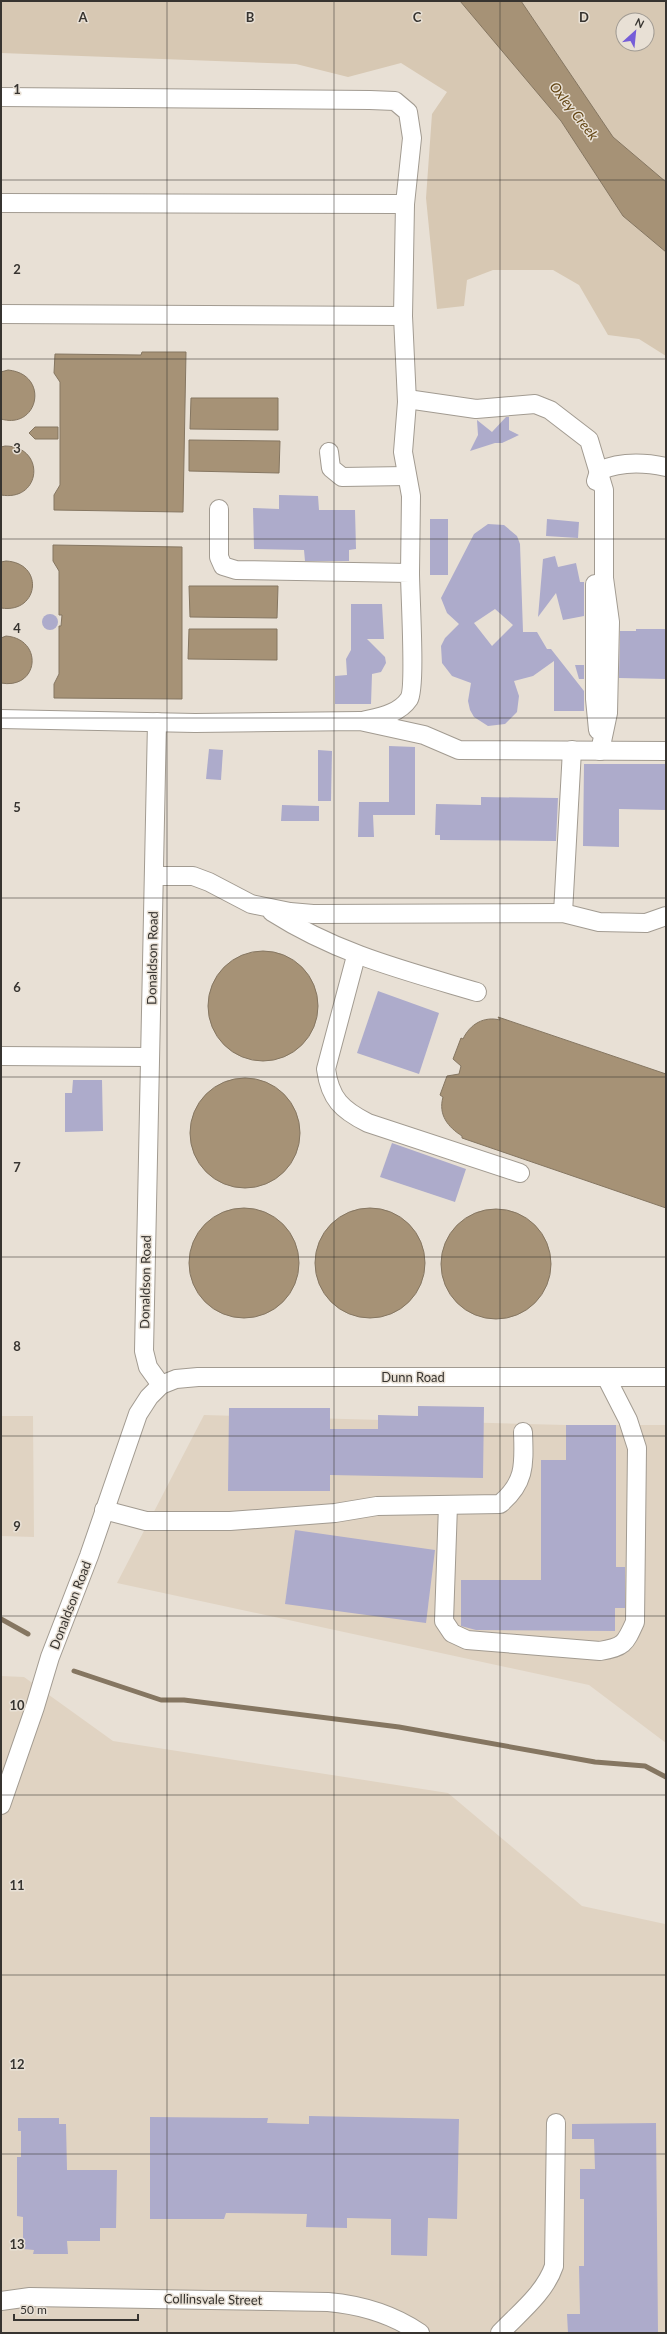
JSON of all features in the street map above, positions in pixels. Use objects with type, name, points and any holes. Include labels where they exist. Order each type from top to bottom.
[{"type":"street","points":[[1,97],[395,101],[408,112],[412,138],[405,204],[403,316],[407,399],[403,452],[411,496],[410,574],[413,681],[409,699],[391,714],[360,722]]},
{"type":"street","points":[[1,203],[405,204]]},
{"type":"street","points":[[1,314],[403,316]]},
{"type":"street","points":[[407,399],[476,409],[534,404],[545,408],[589,440],[605,468],[604,578],[610,622],[608,713],[600,751]]},
{"type":"street","points":[[329,452],[331,468],[342,476],[407,476]]},
{"type":"street","points":[[605,468],[643,462],[666,467]]},
{"type":"street","points":[[219,509],[219,557],[223,566],[236,570],[410,574]]},
{"type":"street","points":[[1,719],[156,722],[360,722],[424,735],[460,750],[666,751]]},
{"type":"street","name":"Donaldson Road","points":[[1,1805],[35,1707],[50,1657],[138,1414],[149,1397],[161,1385],[146,1364],[144,1351],[156,722]]},
{"type":"street","points":[[563,913],[572,750]]},
{"type":"street","points":[[154,876],[193,876],[209,882],[251,904],[313,914],[563,913],[599,922],[646,923],[666,916]]},
{"type":"street","points":[[263,906],[303,932],[356,956],[477,992]]},
{"type":"street","points":[[356,956],[326,1069],[328,1084],[335,1099],[349,1113],[368,1123],[520,1173]]},
{"type":"street","points":[[1,1056],[149,1048]]},
{"type":"street","points":[[448,1505],[444,1621],[452,1632],[468,1640],[600,1651],[618,1648],[627,1640],[635,1622],[638,1448],[628,1420],[606,1377]]},
{"type":"street","name":"Dunn Road","points":[[161,1385],[185,1378],[666,1377]]},
{"type":"street","points":[[104,1510],[146,1520],[230,1521],[335,1513],[377,1506],[500,1504],[510,1495],[520,1481],[524,1463],[523,1432]]},
{"type":"street","points":[[500,2333],[546,2284],[554,2266],[556,2123]]},
{"type":"street","name":"Collinsvale Street","points":[[1,2301],[30,2297],[328,2302],[367,2308],[386,2314],[420,2333]]},
{"type":"shaded area","points":[[1,1],[460,1],[561,121],[623,216],[666,252],[666,356],[639,339],[608,335],[579,285],[553,270],[493,270],[467,280],[464,306],[437,309],[426,198],[432,114],[447,92],[401,63],[348,77],[296,64],[1,53]]},
{"type":"shaded area","points":[[521,1],[666,1],[666,182],[613,137]]},
{"type":"shaded area","points":[[204,1415],[566,1425],[666,1425],[666,1743],[589,1685],[117,1583]]},
{"type":"shaded area","points":[[1,1416],[33,1416],[34,1537],[1,1536]]},
{"type":"shaded area","points":[[1,1676],[24,1677],[113,1741],[448,1793],[582,1906],[665,1924],[666,2333],[1,2333]]},
{"type":"water","name":"Oxley Creek","points":[[460,1],[521,1],[613,137],[666,182],[666,252],[623,216],[561,121]]},
{"type":"water","points":[[142,352],[186,352],[183,512],[54,510],[54,495],[60,485],[60,382],[54,373],[55,354],[141,355]]},
{"type":"water","points":[[8,370],[21,374],[30,381],[34,390],[34,400],[31,409],[24,417],[14,420],[1,419],[1,372]]},
{"type":"water","points":[[191,398],[278,398],[278,430],[190,429]]},
{"type":"water","points":[[35,427],[58,427],[58,439],[35,439],[29,433]]},
{"type":"water","points":[[189,440],[280,441],[279,473],[189,471]]},
{"type":"water","points":[[5,446],[18,448],[27,455],[33,463],[34,473],[31,483],[25,490],[15,495],[1,495],[1,447]]},
{"type":"water","points":[[53,545],[182,547],[182,699],[54,698],[54,684],[59,674],[59,626],[61,626],[62,615],[59,615],[59,571],[53,561]]},
{"type":"water","points":[[6,561],[19,564],[27,570],[32,578],[30,596],[23,603],[14,608],[1,608],[1,562]]},
{"type":"water","points":[[189,586],[278,586],[277,618],[190,617]]},
{"type":"water","points":[[189,629],[277,629],[277,660],[188,659]]},
{"type":"water","points":[[6,636],[18,639],[27,646],[31,654],[32,663],[29,672],[23,679],[14,683],[1,683],[1,638]]},
{"type":"water","points":[[263,951],[284,956],[302,967],[313,985],[318,1006],[313,1027],[302,1045],[284,1056],[263,1061],[242,1056],[224,1045],[213,1027],[208,1006],[213,985],[224,967],[242,956]]},
{"type":"water","points":[[498,1017],[666,1074],[666,1208],[462,1138],[462,1136],[452,1129],[443,1115],[443,1097],[440,1095],[447,1076],[459,1074],[461,1066],[453,1059],[461,1038],[463,1039],[469,1029],[478,1022],[488,1019],[500,1020]]},
{"type":"water","points":[[245,1078],[266,1083],[284,1094],[295,1112],[300,1133],[295,1154],[284,1172],[266,1183],[245,1188],[224,1183],[206,1172],[195,1154],[190,1133],[195,1112],[206,1094],[224,1083]]},
{"type":"water","points":[[244,1208],[265,1213],[283,1224],[294,1242],[299,1263],[294,1284],[283,1302],[265,1313],[244,1318],[223,1313],[205,1302],[194,1284],[189,1263],[194,1242],[205,1224],[223,1213]]},
{"type":"water","points":[[370,1208],[381,1209],[391,1213],[409,1224],[420,1242],[424,1252],[424,1274],[420,1284],[409,1302],[391,1313],[381,1317],[370,1318],[359,1317],[349,1313],[331,1302],[320,1284],[316,1274],[315,1263],[316,1252],[320,1242],[331,1224],[349,1213],[359,1209]]},
{"type":"water","points":[[496,1209],[517,1214],[535,1225],[546,1243],[551,1264],[546,1285],[535,1303],[517,1314],[496,1319],[475,1314],[457,1303],[446,1285],[441,1264],[446,1243],[457,1225],[475,1214]]},
{"type":"building","points":[[506,417],[509,417],[509,430],[519,435],[502,443],[495,443],[470,451],[478,435],[477,420],[492,432]]},
{"type":"building","points":[[279,495],[318,496],[319,510],[355,510],[356,549],[349,550],[349,561],[305,561],[304,550],[254,549],[253,508],[279,509]]},
{"type":"building","points":[[430,519],[448,519],[448,575],[430,575]]},
{"type":"building","points":[[547,519],[579,522],[578,538],[546,536]]},
{"type":"building","points":[[488,524],[504,525],[517,536],[520,544],[523,632],[537,632],[547,649],[551,649],[584,691],[584,711],[554,711],[554,661],[533,676],[514,681],[519,696],[517,712],[505,724],[488,726],[474,717],[470,710],[468,701],[471,683],[452,676],[442,663],[441,646],[445,638],[459,624],[447,613],[441,598],[474,534]],"holes":[[[495,609],[513,625],[492,646],[474,623]]]},
{"type":"building","points":[[555,556],[558,567],[576,563],[580,582],[584,582],[584,616],[563,620],[556,593],[538,617],[543,559]]},
{"type":"building","points":[[351,604],[382,604],[384,639],[367,639],[385,657],[386,663],[381,672],[372,674],[371,704],[335,704],[335,676],[347,675],[346,659],[351,650]]},
{"type":"building","points":[[47,614],[53,614],[58,619],[56,628],[53,630],[47,630],[42,625],[42,619]]},
{"type":"building","points":[[636,629],[666,629],[666,679],[619,678],[620,631],[636,631]]},
{"type":"building","points":[[575,665],[584,665],[584,679],[579,679]]},
{"type":"building","points":[[389,746],[415,747],[415,815],[373,815],[374,837],[358,837],[359,802],[389,802]]},
{"type":"building","points":[[209,749],[223,750],[221,780],[206,779]]},
{"type":"building","points":[[318,750],[332,751],[331,801],[318,801]]},
{"type":"building","points":[[584,764],[666,764],[666,810],[619,809],[619,847],[583,846]]},
{"type":"building","points":[[481,797],[558,798],[556,841],[440,840],[440,835],[435,835],[436,804],[481,805]]},
{"type":"building","points":[[282,805],[319,806],[319,821],[281,821]]},
{"type":"building","points":[[378,991],[439,1013],[419,1074],[357,1053]]},
{"type":"building","points":[[73,1080],[102,1080],[103,1131],[65,1132],[65,1093],[72,1093]]},
{"type":"building","points":[[392,1143],[466,1169],[455,1202],[380,1177]]},
{"type":"building","points":[[418,1406],[484,1407],[483,1478],[330,1475],[330,1491],[228,1491],[229,1408],[330,1408],[330,1429],[378,1429],[378,1415],[418,1416]]},
{"type":"building","points":[[566,1425],[616,1425],[616,1567],[625,1567],[625,1608],[615,1608],[615,1631],[476,1630],[461,1626],[461,1580],[541,1580],[541,1460],[566,1460]]},
{"type":"building","points":[[295,1530],[435,1550],[426,1623],[285,1604]]},
{"type":"building","points":[[309,2116],[459,2119],[457,2219],[428,2218],[427,2256],[391,2255],[391,2219],[347,2218],[347,2228],[306,2227],[307,2214],[226,2213],[224,2219],[150,2219],[150,2117],[268,2118],[267,2123],[309,2124]]},
{"type":"building","points":[[18,2118],[59,2118],[59,2124],[66,2124],[67,2170],[117,2170],[116,2228],[100,2228],[100,2241],[67,2241],[68,2254],[33,2254],[34,2250],[23,2249],[23,2217],[17,2216],[17,2157],[21,2157],[21,2131],[18,2131]]},
{"type":"building","points":[[656,2123],[658,2333],[568,2333],[567,2314],[580,2314],[579,2266],[584,2266],[584,2199],[580,2199],[580,2169],[595,2169],[594,2139],[572,2139],[572,2124]]},
{"type":"waterway","points":[[1,1619],[28,1634]]},
{"type":"waterway","points":[[74,1671],[161,1700],[184,1700],[399,1727],[595,1762],[645,1766],[666,1777]]}]
